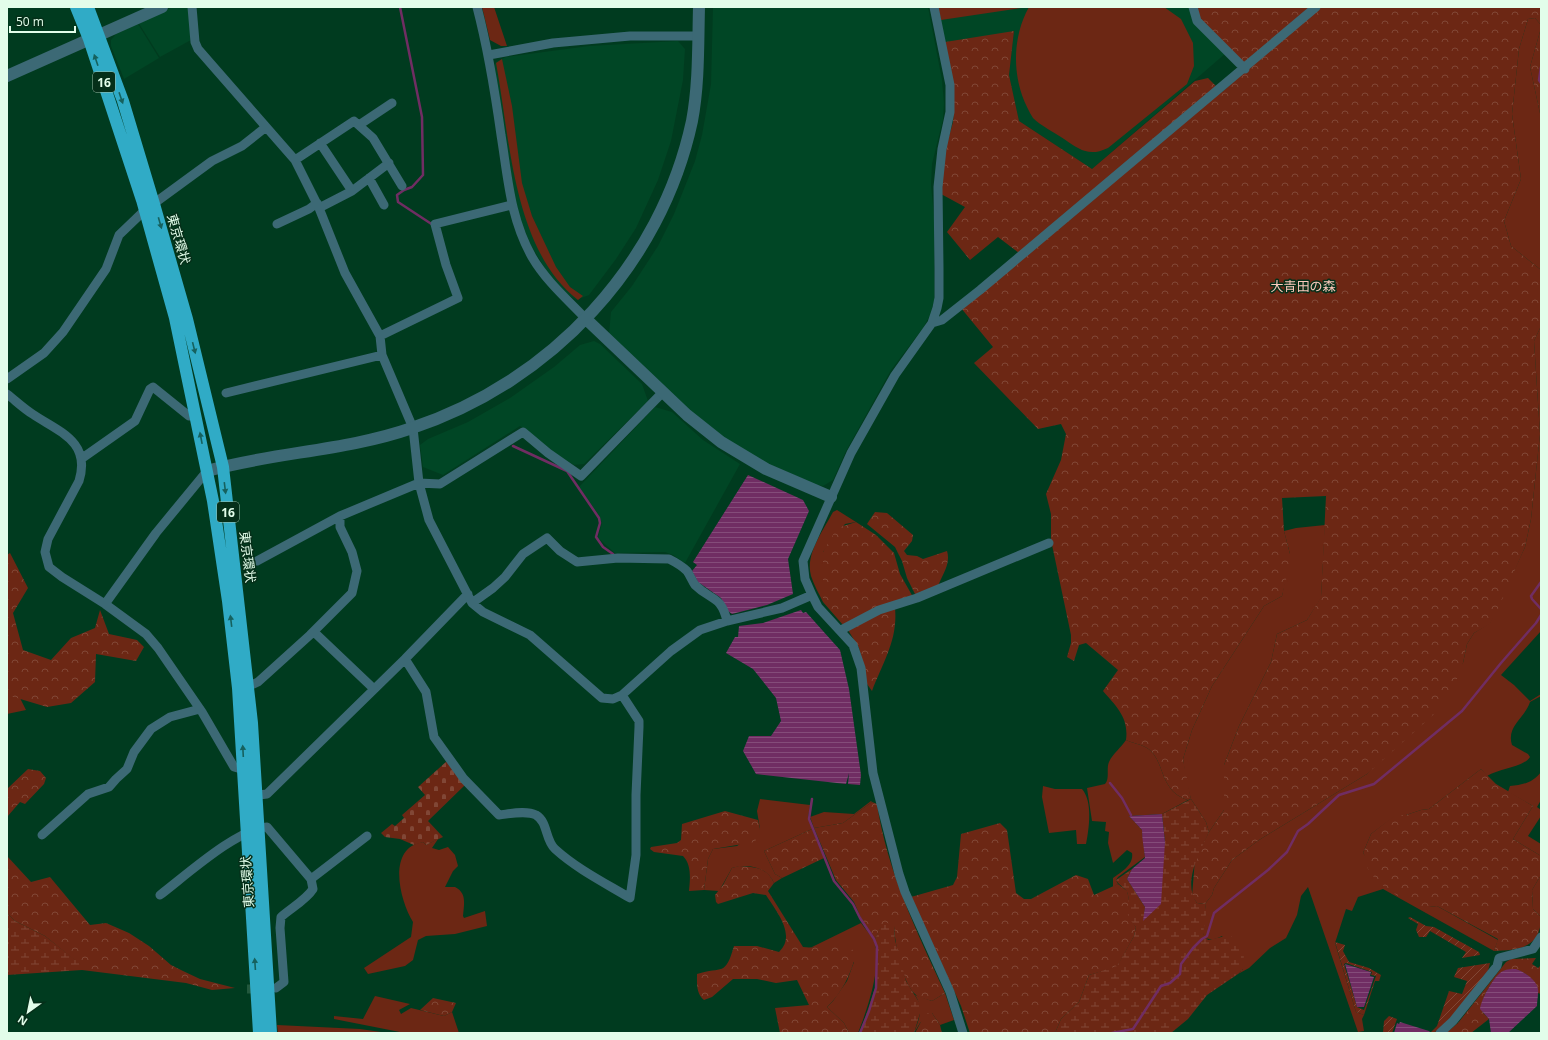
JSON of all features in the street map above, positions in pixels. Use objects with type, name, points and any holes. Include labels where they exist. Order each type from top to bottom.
[{"type":"highway","name":"東京環状","points":[[76,7],[94,37]]},
{"type":"highway","name":"東京環状","points":[[88,7],[94,37],[187,319],[222,467],[244,687],[250,771],[259,1033]]},
{"type":"highway","name":"東京環状","points":[[150,207],[207,471],[244,687]]},
{"type":"highway","name":"東京環状","points":[[252,830],[270,1006],[271,1033]]},
{"type":"street","points":[[7,76],[162,7]]},
{"type":"street","points":[[192,7],[195,42],[198,49],[295,160],[318,205],[345,273],[380,336],[382,355],[413,428],[419,483],[429,520],[470,598],[484,612],[530,635],[602,698],[613,699],[622,695],[672,650],[692,635],[707,627],[782,608],[812,595]]},
{"type":"street","points":[[477,7],[489,55],[511,205],[521,234],[533,258],[549,282],[686,415],[721,442],[766,468],[832,497]]},
{"type":"street","points":[[105,604],[156,533],[207,471],[360,441],[413,428],[449,413],[500,387],[544,357],[572,334],[627,269],[646,239],[669,194],[684,150],[692,120],[697,80],[699,7]]},
{"type":"street","points":[[934,7],[950,85],[950,112],[939,167],[939,298],[932,323],[895,375],[851,453],[803,561],[805,579],[818,607],[841,630],[853,645],[861,668],[873,773],[899,874],[905,892],[950,992],[963,1033]]},
{"type":"street","points":[[1193,7],[1197,21],[1245,69]]},
{"type":"street","points":[[932,323],[942,320],[980,290],[1245,69],[1316,7]]},
{"type":"street","points":[[489,55],[553,43],[630,36],[698,36]]},
{"type":"street","points":[[359,125],[392,103]]},
{"type":"street","points":[[295,160],[354,121],[373,138],[402,186]]},
{"type":"street","points":[[7,379],[44,354],[63,332],[106,269],[119,235],[150,207],[212,161],[242,146],[266,128]]},
{"type":"street","points":[[320,143],[352,191]]},
{"type":"street","points":[[277,224],[352,191],[388,163]]},
{"type":"street","points":[[369,178],[384,205]]},
{"type":"street","points":[[380,336],[458,298],[446,265],[435,224],[511,205]]},
{"type":"street","points":[[226,393],[382,355]]},
{"type":"street","points":[[81,459],[135,421],[150,389],[152,388],[189,416],[196,415]]},
{"type":"street","points":[[257,561],[340,516],[419,483],[440,484],[523,432],[548,453],[581,476],[663,392]]},
{"type":"street","points":[[7,394],[32,414],[66,435],[80,451],[82,471],[79,481],[48,539],[46,560],[49,567],[54,572],[105,604],[146,634],[158,648],[200,709],[234,767],[250,771]]},
{"type":"street","points":[[244,687],[258,682],[314,632],[352,593],[357,571],[352,552],[340,527],[340,516]]},
{"type":"street","points":[[251,796],[267,794],[405,659],[470,598],[493,588],[505,577],[523,554],[547,538],[560,551],[578,562],[618,558],[669,559],[676,562],[687,571],[695,585],[719,601],[724,609],[727,621]]},
{"type":"street","points":[[841,630],[879,610],[917,598],[1049,543]]},
{"type":"street","points":[[314,632],[374,690]]},
{"type":"street","points":[[405,659],[426,692],[434,737],[450,762],[481,798],[499,815],[535,814],[540,818],[554,848],[568,859],[630,898],[636,855],[636,791],[639,721],[622,695]]},
{"type":"street","points":[[42,835],[88,794],[109,787],[127,769],[134,752],[151,729],[170,717],[200,709]]},
{"type":"street","points":[[160,895],[233,840],[252,830],[267,828],[311,879],[313,889],[310,895],[294,905],[281,917],[280,928],[284,982],[276,988]]},
{"type":"street","points":[[311,879],[367,836]]},
{"type":"street","points":[[1440,1033],[1453,1021],[1465,1004],[1498,966],[1500,958],[1533,949],[1541,937]]},
{"type":"shaded area","points":[[173,7],[188,7],[191,40],[160,57],[138,22]]},
{"type":"shaded area","points":[[713,7],[928,7],[942,80],[944,103],[943,119],[932,164],[931,185],[934,216],[934,301],[930,315],[923,328],[891,370],[846,451],[833,480],[823,486],[817,485],[769,464],[741,449],[701,421],[609,334],[611,312],[632,286],[658,246],[674,214],[695,161],[702,135],[711,84]]},
{"type":"shaded area","points":[[938,7],[1192,7],[1226,53],[1092,169],[1019,121],[1009,75],[1014,32],[945,42]]},
{"type":"shaded area","points":[[138,24],[159,58],[124,79],[111,46],[111,40],[116,34]]},
{"type":"shaded area","points":[[678,41],[685,49],[683,80],[671,141],[658,180],[636,228],[616,259],[589,295],[576,300],[567,294],[547,272],[531,245],[519,217],[494,66],[496,62],[506,57],[589,46]]},
{"type":"shaded area","points":[[594,341],[600,344],[642,384],[648,401],[584,464],[574,465],[558,455],[520,426],[443,475],[423,467],[420,445],[428,439],[468,422],[510,398],[554,367],[580,345]]},
{"type":"shaded area","points":[[655,407],[672,412],[703,440],[740,464],[685,563],[673,555],[665,552],[615,553],[598,538],[602,523],[598,514],[579,487]]},
{"type":"shaded area","points":[[748,475],[803,500],[809,511],[788,559],[793,594],[767,605],[732,614],[728,611],[721,598],[698,582],[692,571],[697,565],[693,562]]},
{"type":"shaded area","points":[[801,610],[803,613],[806,612],[840,650],[849,689],[861,775],[860,785],[848,784],[849,773],[846,784],[756,774],[743,751],[749,736],[771,736],[781,721],[776,698],[753,669],[726,653],[735,637],[738,637],[739,626],[763,623]]},
{"type":"shaded area","points":[[1162,814],[1165,842],[1161,904],[1143,921],[1145,907],[1127,879],[1132,869],[1145,858],[1142,830],[1129,816]]},
{"type":"shaded area","points":[[1345,964],[1371,972],[1370,976],[1374,977],[1364,1007],[1357,1007]]},
{"type":"shaded area","points":[[1516,969],[1524,972],[1537,985],[1537,1006],[1508,1033],[1491,1033],[1489,1019],[1480,1009],[1483,1000],[1488,988],[1499,973],[1506,970]]},
{"type":"shaded area","points":[[1400,1022],[1430,1032],[1394,1033],[1397,1023],[1399,1024]]},
{"type":"green space","points":[[482,7],[494,7],[507,46],[501,46],[490,40]]},
{"type":"green space","points":[[938,7],[1028,7],[941,20]]},
{"type":"green space","points":[[1029,7],[1164,7],[1181,19],[1193,43],[1194,66],[1187,84],[1108,148],[1095,152],[1080,149],[1036,121],[1027,107],[1022,95],[1017,70],[1017,44],[1019,31]]},
{"type":"green space","name":"大青田の森","points":[[1196,7],[1541,7],[1541,25],[1535,18],[1528,19],[1519,49],[1512,114],[1521,179],[1504,221],[1511,246],[1541,270],[1541,326],[1534,341],[1540,434],[1531,519],[1525,547],[1490,624],[1474,633],[1467,644],[1463,663],[1455,684],[1433,715],[1367,774],[1259,840],[1232,860],[1214,888],[1212,895],[1205,904],[1197,903],[1192,896],[1195,859],[1209,832],[1224,810],[1224,765],[1239,726],[1271,662],[1277,634],[1307,620],[1321,597],[1326,496],[1282,498],[1284,531],[1290,554],[1290,564],[1282,596],[1264,606],[1212,686],[1192,730],[1183,759],[1191,799],[1188,800],[1178,796],[1167,783],[1153,753],[1145,747],[1126,740],[1126,725],[1124,719],[1103,691],[1118,670],[1086,643],[1079,645],[1074,661],[1067,657],[1071,643],[1071,635],[1051,540],[1051,514],[1046,494],[1061,460],[1066,434],[1061,424],[1038,429],[974,363],[993,347],[961,308],[1023,256],[998,237],[970,260],[947,232],[965,207],[941,194],[946,147],[953,122],[954,108],[945,42],[1014,31],[1009,75],[1019,121],[1092,169],[1195,81],[1208,78],[1222,92],[1248,69],[1199,20]]},
{"type":"green space","points":[[1535,18],[1541,25],[1541,28],[1530,67],[1541,118],[1541,270],[1511,246],[1504,221],[1521,179],[1512,114],[1519,49],[1528,19]]},
{"type":"green space","points":[[1541,28],[1541,118],[1530,67]]},
{"type":"green space","points":[[502,59],[512,106],[522,183],[532,216],[556,267],[570,287],[583,296],[578,300],[556,279],[540,252],[527,223],[511,158],[496,63]]},
{"type":"green space","points":[[1541,326],[1541,631],[1501,675],[1514,685],[1530,701],[1541,694],[1541,696],[1530,702],[1528,708],[1514,727],[1511,738],[1512,745],[1528,754],[1530,757],[1523,763],[1487,776],[1481,769],[1429,809],[1406,815],[1395,816],[1371,834],[1363,853],[1367,858],[1367,863],[1429,907],[1437,906],[1498,940],[1494,951],[1383,889],[1358,897],[1352,911],[1346,909],[1335,943],[1356,1012],[1364,1015],[1362,1019],[1364,1031],[1358,1032],[1308,887],[1301,896],[1297,915],[1286,938],[1270,948],[1249,968],[1238,974],[1243,969],[1222,936],[1213,939],[1204,937],[1203,929],[1206,913],[1205,904],[1212,895],[1214,888],[1232,860],[1259,840],[1367,774],[1463,663],[1467,644],[1474,633],[1490,623],[1525,547],[1531,519],[1540,434],[1534,341]]},
{"type":"green space","points":[[837,510],[856,522],[845,524],[823,552],[823,602],[811,576],[810,559],[820,535],[833,512]]},
{"type":"green space","points":[[875,512],[887,513],[913,535],[912,541],[904,551],[907,555],[917,556],[923,559],[947,551],[948,560],[946,569],[938,586],[916,596],[895,547],[867,524]]},
{"type":"green space","points":[[856,522],[876,535],[894,553],[900,574],[913,597],[843,625],[823,602],[823,552],[837,528]]},
{"type":"green space","points":[[1325,525],[1321,598],[1307,620],[1277,634],[1271,662],[1239,726],[1224,765],[1224,810],[1209,832],[1206,822],[1191,799],[1186,780],[1183,759],[1192,730],[1212,686],[1264,606],[1282,596],[1290,554],[1284,531],[1296,528]]},
{"type":"green space","points":[[10,553],[28,588],[13,613],[23,650],[51,660],[71,638],[95,628],[100,610],[109,634],[137,640],[144,647],[136,661],[96,654],[95,682],[71,703],[47,707],[7,695],[7,555]]},
{"type":"green space","points":[[895,608],[892,641],[872,691],[867,684],[859,648],[848,630],[877,614]]},
{"type":"green space","points":[[7,693],[19,696],[26,710],[7,714]]},
{"type":"green space","points":[[1126,740],[1145,747],[1153,753],[1167,783],[1172,790],[1178,796],[1188,800],[1162,814],[1129,816],[1142,830],[1145,857],[1118,877],[1116,880],[1118,884],[1113,887],[1113,878],[1129,865],[1132,853],[1127,850],[1113,863],[1108,843],[1109,832],[1105,831],[1106,822],[1092,821],[1087,788],[1105,784],[1109,762]]},
{"type":"green space","points":[[447,761],[465,785],[428,821],[443,837],[426,845],[423,842],[414,845],[400,839],[385,837],[381,833],[392,824],[395,826],[404,818],[402,815],[425,795],[418,787]]},
{"type":"green space","points":[[28,769],[40,771],[46,778],[44,784],[25,804],[20,802],[7,817],[7,789]]},
{"type":"green space","points":[[1481,769],[1496,784],[1533,806],[1513,839],[1541,856],[1541,875],[1532,890],[1533,909],[1541,917],[1540,927],[1533,941],[1520,948],[1512,950],[1494,951],[1498,939],[1437,906],[1429,907],[1425,911],[1393,893],[1372,874],[1367,867],[1363,853],[1371,834],[1395,815],[1406,815],[1429,809]]},
{"type":"green space","points":[[1541,772],[1541,800],[1537,807],[1541,810],[1541,816],[1528,836],[1541,844],[1541,856],[1513,839],[1533,806],[1508,792],[1510,786],[1527,783],[1538,776]]},
{"type":"green space","points":[[1043,786],[1055,789],[1082,789],[1088,801],[1089,808],[1089,823],[1086,844],[1077,844],[1076,830],[1049,833],[1042,797]]},
{"type":"green space","points":[[760,799],[810,805],[808,818],[812,829],[764,851],[775,874],[782,878],[774,883],[767,873],[762,870],[750,866],[744,866],[732,868],[719,891],[704,890],[708,859],[713,849],[737,846],[760,829],[757,811]]},
{"type":"green space","points":[[1191,799],[1206,822],[1209,832],[1197,858],[1191,886],[1197,903],[1205,904],[1206,908],[1203,934],[1208,940],[1230,935],[1241,946],[1244,953],[1243,969],[1207,995],[1188,1019],[1171,1033],[1055,1033],[1061,1019],[1079,1002],[1089,975],[1117,966],[1134,936],[1136,927],[1128,914],[1129,900],[1127,893],[1116,880],[1132,869],[1127,879],[1145,907],[1144,920],[1165,842],[1162,814]]},
{"type":"green space","points":[[871,801],[872,802],[843,823],[814,828],[810,817],[824,812],[854,814]]},
{"type":"green space","points":[[872,802],[877,804],[888,853],[904,901],[945,993],[932,1001],[916,995],[906,981],[900,962],[894,926],[881,927],[875,939],[861,918],[854,902],[836,880],[814,828],[843,823]]},
{"type":"green space","points":[[725,811],[758,820],[760,829],[755,842],[713,849],[708,859],[704,890],[689,891],[689,868],[683,856],[654,852],[650,849],[651,847],[677,843],[681,840],[682,824]]},
{"type":"green space","points":[[1000,823],[1007,830],[1016,893],[1024,899],[1031,899],[1076,875],[1088,879],[1094,895],[1118,884],[1127,891],[1133,923],[1136,927],[1134,936],[1117,967],[1089,975],[1079,1002],[1061,1019],[1055,1033],[970,1033],[961,1006],[911,897],[953,885],[957,877],[961,834]]},
{"type":"green space","points":[[812,829],[824,858],[782,878],[775,874],[764,851]]},
{"type":"green space","points":[[438,839],[432,848],[439,850],[448,847],[455,855],[458,866],[453,871],[445,887],[455,887],[461,892],[464,899],[464,918],[485,911],[487,926],[455,934],[426,936],[418,940],[413,960],[405,966],[368,974],[364,968],[411,937],[413,922],[404,901],[399,876],[400,864],[404,854],[411,846],[423,842],[426,845]]},
{"type":"green space","points":[[7,856],[31,882],[50,877],[90,925],[106,923],[129,933],[149,946],[171,965],[200,979],[235,988],[212,990],[186,983],[82,970],[81,965],[45,936],[15,921],[7,913]]},
{"type":"green space","points":[[739,866],[760,869],[768,874],[774,883],[768,891],[803,947],[839,945],[851,949],[856,954],[845,983],[837,996],[827,1007],[844,1023],[849,1033],[780,1033],[775,1008],[809,1005],[797,980],[776,983],[757,979],[733,979],[712,997],[704,1000],[701,998],[698,988],[697,974],[722,969],[728,962],[734,946],[757,946],[779,952],[784,945],[786,938],[783,923],[766,895],[753,893],[718,904],[716,902],[715,895],[723,885],[732,868]]},
{"type":"green space","points":[[1541,875],[1541,917],[1533,909],[1532,890]]},
{"type":"green space","points":[[7,913],[15,921],[45,936],[82,965],[82,970],[7,975]]},
{"type":"green space","points":[[1410,917],[1426,926],[1434,927],[1479,952],[1480,955],[1462,958],[1466,952],[1430,931],[1426,937],[1419,937],[1416,930],[1418,924],[1408,918]]},
{"type":"green space","points":[[885,922],[894,926],[895,940],[906,981],[922,1007],[914,1033],[860,1033],[875,988],[878,952],[875,939],[881,926]]},
{"type":"green space","points":[[861,923],[874,941],[877,962],[873,987],[858,1033],[849,1033],[844,1023],[827,1007],[847,981],[854,962],[812,947]]},
{"type":"green space","points":[[1335,942],[1345,945],[1343,951],[1349,962],[1369,968],[1381,975],[1379,981],[1375,981],[1364,1015],[1356,1012]],"holes":[[[1346,963],[1372,972],[1371,975],[1376,976],[1364,1010],[1357,1007],[1344,964]]]},
{"type":"green space","points":[[1536,958],[1532,964],[1538,968],[1541,965],[1541,994],[1538,993],[1537,988],[1531,978],[1526,974],[1516,970],[1504,971],[1496,977],[1485,994],[1482,1011],[1489,1019],[1471,1033],[1446,1033],[1458,1023],[1506,962],[1511,959]]},
{"type":"green space","points":[[1490,963],[1488,971],[1449,1020],[1434,1033],[1430,1033],[1437,1026],[1449,991],[1462,994],[1467,981],[1454,977],[1458,968]]},
{"type":"green space","points":[[945,993],[954,1020],[940,1025],[932,1013],[920,1023],[914,1033],[920,1014],[918,1000],[915,995],[932,1001]]},
{"type":"green space","points":[[375,996],[410,1004],[399,1010],[401,1014],[411,1008],[444,1016],[452,1012],[459,1033],[405,1033],[334,1019],[334,1016],[363,1019]]},
{"type":"green space","points":[[433,998],[456,1003],[452,1012],[444,1016],[420,1010]]},
{"type":"green space","points":[[928,1013],[932,1013],[940,1025],[942,1033],[915,1033],[924,1016]]},
{"type":"green space","points":[[1389,1016],[1397,1019],[1392,1033],[1383,1033],[1384,1021]]},
{"type":"green space","points":[[277,1025],[360,1029],[388,1033],[278,1033]]},
{"type":"waterway","points":[[400,7],[422,117],[423,175],[412,187],[397,195],[398,202],[433,225]]},
{"type":"waterway","points":[[1541,67],[1539,80],[1541,83]]},
{"type":"waterway","points":[[513,446],[567,471],[599,518],[600,523],[596,537],[603,547],[613,554]]},
{"type":"waterway","points":[[1541,582],[1531,596],[1541,609]]},
{"type":"waterway","points":[[1112,1033],[1133,1029],[1161,986],[1170,983],[1180,974],[1181,964],[1193,948],[1207,936],[1214,913],[1268,870],[1287,852],[1298,831],[1308,824],[1339,795],[1374,784],[1462,711],[1536,623],[1541,615]]},
{"type":"waterway","points":[[1110,783],[1122,798],[1131,815]]},
{"type":"waterway","points":[[812,799],[809,819],[834,881],[853,904],[860,918],[874,939],[877,947],[876,988],[860,1033]]},
{"type":"tunnel","points":[[247,989],[263,989]]}]
